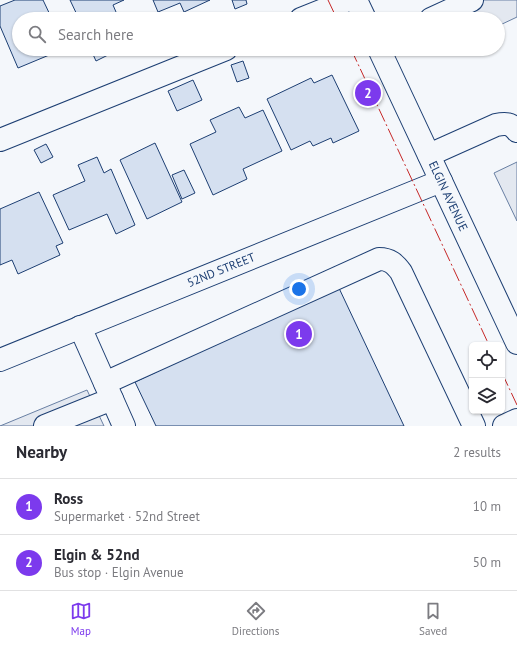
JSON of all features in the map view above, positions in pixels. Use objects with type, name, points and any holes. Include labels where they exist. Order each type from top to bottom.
[{"type":"street","points":[[318,12],[348,0]]},
{"type":"street","points":[[356,0],[362,12]]},
{"type":"street","points":[[446,12],[472,0]]},
{"type":"street","points":[[0,140],[209,56]]},
{"type":"street","name":"ELGIN AVENUE","points":[[382,56],[517,342]]},
{"type":"street","points":[[429,156],[496,125],[505,123],[513,126],[517,131]]},
{"type":"street","name":"52ND STREET","points":[[0,360],[441,181]]},
{"type":"street","points":[[45,426],[108,391],[379,259],[386,259],[395,264],[401,272],[474,426]]},
{"type":"street","points":[[80,327],[124,426]]},
{"type":"street","points":[[504,426],[517,420]]},
{"type":"shaded area","points":[[449,0],[517,0],[517,17],[505,23],[505,12],[455,12]]},
{"type":"shaded area","points":[[517,162],[517,221],[494,173]]},
{"type":"shaded area","points":[[87,390],[104,426],[0,426]]},
{"type":"building","points":[[15,0],[43,0],[49,12],[12,12],[12,54],[0,26],[0,6]]},
{"type":"building","points":[[70,0],[124,0],[113,5],[116,12],[76,12]]},
{"type":"building","points":[[153,0],[210,0],[184,12],[180,3],[158,12]]},
{"type":"building","points":[[232,0],[246,0],[247,4],[235,9]]},
{"type":"building","points":[[13,56],[47,56],[18,68]]},
{"type":"building","points":[[94,56],[106,56],[96,61]]},
{"type":"building","points":[[243,61],[249,78],[237,82],[231,65]]},
{"type":"building","points":[[332,75],[359,131],[333,143],[331,138],[313,146],[310,141],[291,150],[267,99],[311,78],[314,83]]},
{"type":"building","points":[[193,80],[202,100],[177,111],[168,91]]},
{"type":"building","points":[[239,107],[245,118],[263,110],[282,151],[243,169],[247,179],[213,195],[190,144],[216,132],[210,120]]},
{"type":"building","points":[[155,143],[182,202],[147,219],[120,160]]},
{"type":"building","points":[[46,144],[53,157],[41,163],[34,150]]},
{"type":"building","points":[[97,157],[104,173],[111,169],[135,225],[116,234],[107,214],[69,230],[53,195],[85,181],[78,165]]},
{"type":"building","points":[[184,170],[195,193],[182,199],[172,175]]},
{"type":"building","points":[[39,192],[63,243],[56,246],[60,255],[18,274],[12,260],[0,265],[0,209]]},
{"type":"building","points":[[338,286],[404,426],[156,426],[135,382]]},
{"type":"power","points":[[328,0],[334,12]]},
{"type":"power","points":[[354,56],[488,342]]},
{"type":"power","points":[[504,378],[517,405]]},
{"type":"place","name":"Elgin & 52nd","points":[[368,93]]},
{"type":"place","name":"Ross","points":[[299,334]]}]
